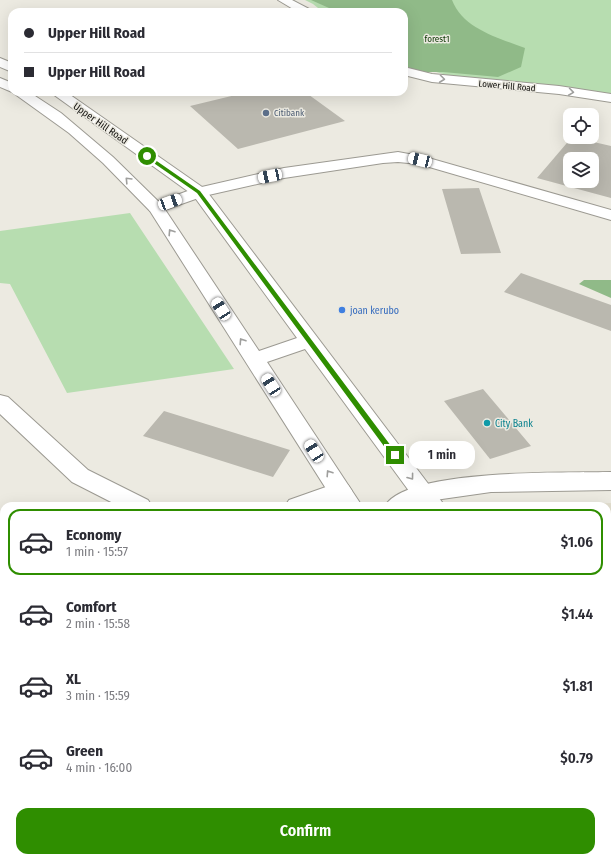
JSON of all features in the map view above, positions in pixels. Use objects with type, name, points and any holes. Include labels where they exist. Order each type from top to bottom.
[{"type":"street","points":[[284,0],[299,8]]},
{"type":"street","points":[[304,0],[318,8]]},
{"type":"street","name":"Lower Hill Road","points":[[408,72],[432,78],[559,90],[611,98]]},
{"type":"street","name":"Lower Hill Road","points":[[408,85],[451,91],[514,96],[611,107]]},
{"type":"street","name":"Upper Hill Road","points":[[26,96],[63,120],[121,173],[156,208],[345,498]]},
{"type":"street","name":"Upper Hill Road","points":[[63,96],[198,192],[428,500]]},
{"type":"street","points":[[156,208],[198,192],[284,173],[351,162],[398,157],[420,160],[611,214]]},
{"type":"street","points":[[254,359],[309,341]]},
{"type":"street","points":[[0,402],[80,476],[132,502]]},
{"type":"street","points":[[418,502],[491,483],[611,481]]},
{"type":"street","points":[[321,502],[345,498]]},
{"type":"green space","points":[[305,0],[611,0],[611,97],[461,79],[408,64],[408,8],[318,8]]},
{"type":"green space","name":"forest1","points":[[311,0],[452,0],[457,10],[473,25],[493,36],[525,48],[521,67],[498,77],[443,72],[419,72],[408,69],[408,8],[329,8]]},
{"type":"green space","points":[[130,213],[234,369],[67,393],[10,284],[0,283],[0,231]]},
{"type":"green space","points":[[584,280],[611,280],[611,298],[579,284]]},
{"type":"building","name":"Citibank","points":[[231,96],[311,96],[345,121],[238,149],[190,106]]},
{"type":"building","points":[[599,143],[611,146],[611,198],[574,188],[599,188],[599,152],[563,152],[563,185],[537,178],[566,144]]},
{"type":"building","points":[[479,188],[501,253],[461,254],[442,189]]},
{"type":"building","points":[[521,273],[611,305],[611,331],[504,292]]},
{"type":"building","name":"City Bank","points":[[483,389],[531,446],[490,459],[444,401]]},
{"type":"building","points":[[164,411],[290,450],[273,477],[143,436]]},
{"type":"place","name":"Citibank","points":[[266,113]]},
{"type":"place","name":"joan kerubo","points":[[342,310]]},
{"type":"place","name":"City Bank","points":[[487,423]]},
{"type":"route","points":[[147,156],[198,192],[395,455]]}]
